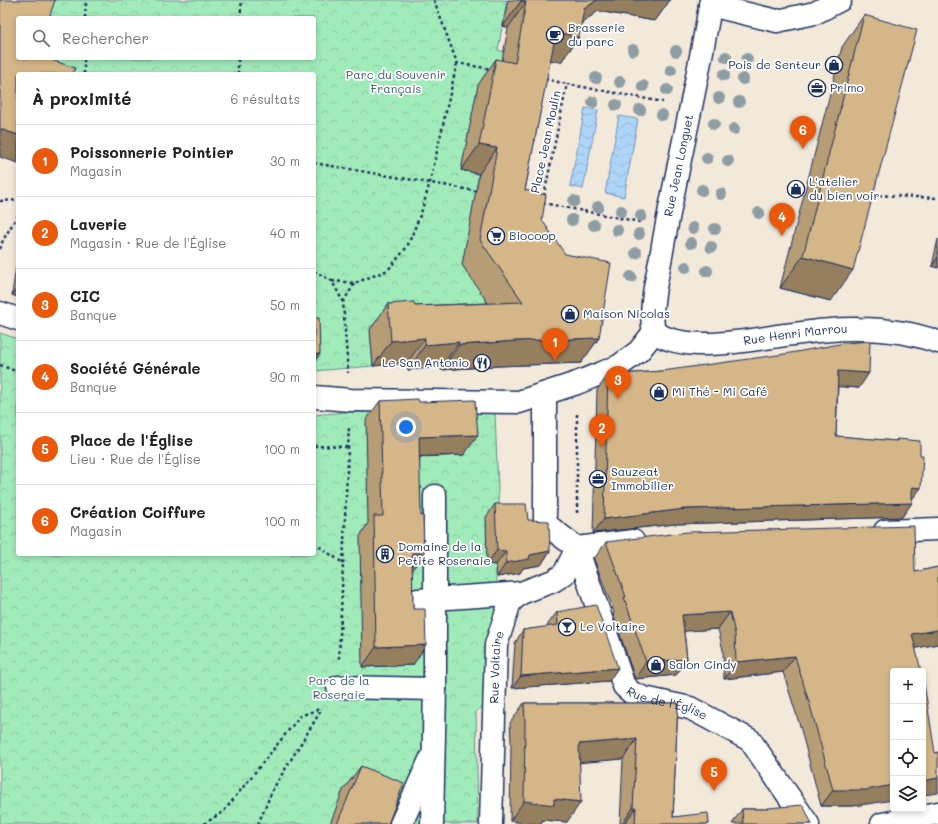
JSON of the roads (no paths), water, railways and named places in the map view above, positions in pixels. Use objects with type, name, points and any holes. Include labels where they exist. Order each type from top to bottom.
[{"type":"street","points":[[710,2],[777,21],[814,13],[840,0]]},
{"type":"street","name":"Rue Jean Longuet","points":[[654,332],[652,309],[666,227],[710,2]]},
{"type":"street","points":[[0,313],[16,318]]},
{"type":"street","name":"Rue Henri Marrou","points":[[654,332],[663,338],[702,344],[720,344],[787,334],[858,329],[910,334],[938,342]]},
{"type":"street","points":[[316,397],[350,400],[520,402],[576,383],[619,366],[639,351],[654,332]]},
{"type":"street","points":[[545,394],[545,520],[548,526],[576,548],[652,538]]},
{"type":"street","points":[[432,824],[435,689],[427,599],[435,496]]},
{"type":"street","points":[[866,531],[938,529]]},
{"type":"street","name":"Rue Voltaire","points":[[491,824],[496,645],[510,602],[521,593],[554,581],[564,574],[576,548]]},
{"type":"street","name":"Rue de l'Église","points":[[576,548],[624,686],[632,693],[644,698],[690,708],[750,740],[808,824]]},
{"type":"street","points":[[427,599],[521,593]]},
{"type":"street","points":[[338,687],[435,689]]},
{"type":"street","points":[[401,824],[433,753]]},
{"type":"street","points":[[882,824],[938,813]]},
{"type":"water","points":[[585,108],[598,110],[583,189],[570,186]]},
{"type":"water","points":[[619,116],[638,119],[624,197],[605,193]]},
{"type":"place","name":"Brasserie du parc","points":[[555,35]]},
{"type":"place","name":"Pois de Senteur","points":[[834,65]]},
{"type":"place","name":"Primo","points":[[817,88]]},
{"type":"place","name":"Création Coiffure","points":[[803,149]]},
{"type":"place","name":"L'atelier du bien voir","points":[[796,189]]},
{"type":"place","name":"Biocoop","points":[[496,236]]},
{"type":"place","name":"Société Générale","points":[[782,236]]},
{"type":"place","name":"Maison Nicolas","points":[[570,314]]},
{"type":"place","name":"Poissonnerie Pointier","points":[[555,361]]},
{"type":"place","name":"Le San Antonio","points":[[482,363]]},
{"type":"place","name":"Mi Thé - Mi Café","points":[[659,392]]},
{"type":"place","name":"CIC","points":[[618,399]]},
{"type":"place","name":"Laverie","points":[[602,447]]},
{"type":"place","name":"Sauzeat Immobilier","points":[[598,479]]},
{"type":"place","name":"Domaine de la Petite Roseraie","points":[[385,554]]},
{"type":"place","name":"Le Voltaire","points":[[567,627]]},
{"type":"place","name":"Salon Cindy","points":[[656,665]]},
{"type":"place","name":"Place de l'Église","points":[[714,791]]},
{"type":"park label","name":"Parc du Souvenir Français","points":[[396,82]]},
{"type":"park label","name":"Parc de la Roseraie","points":[[339,688]]}]
